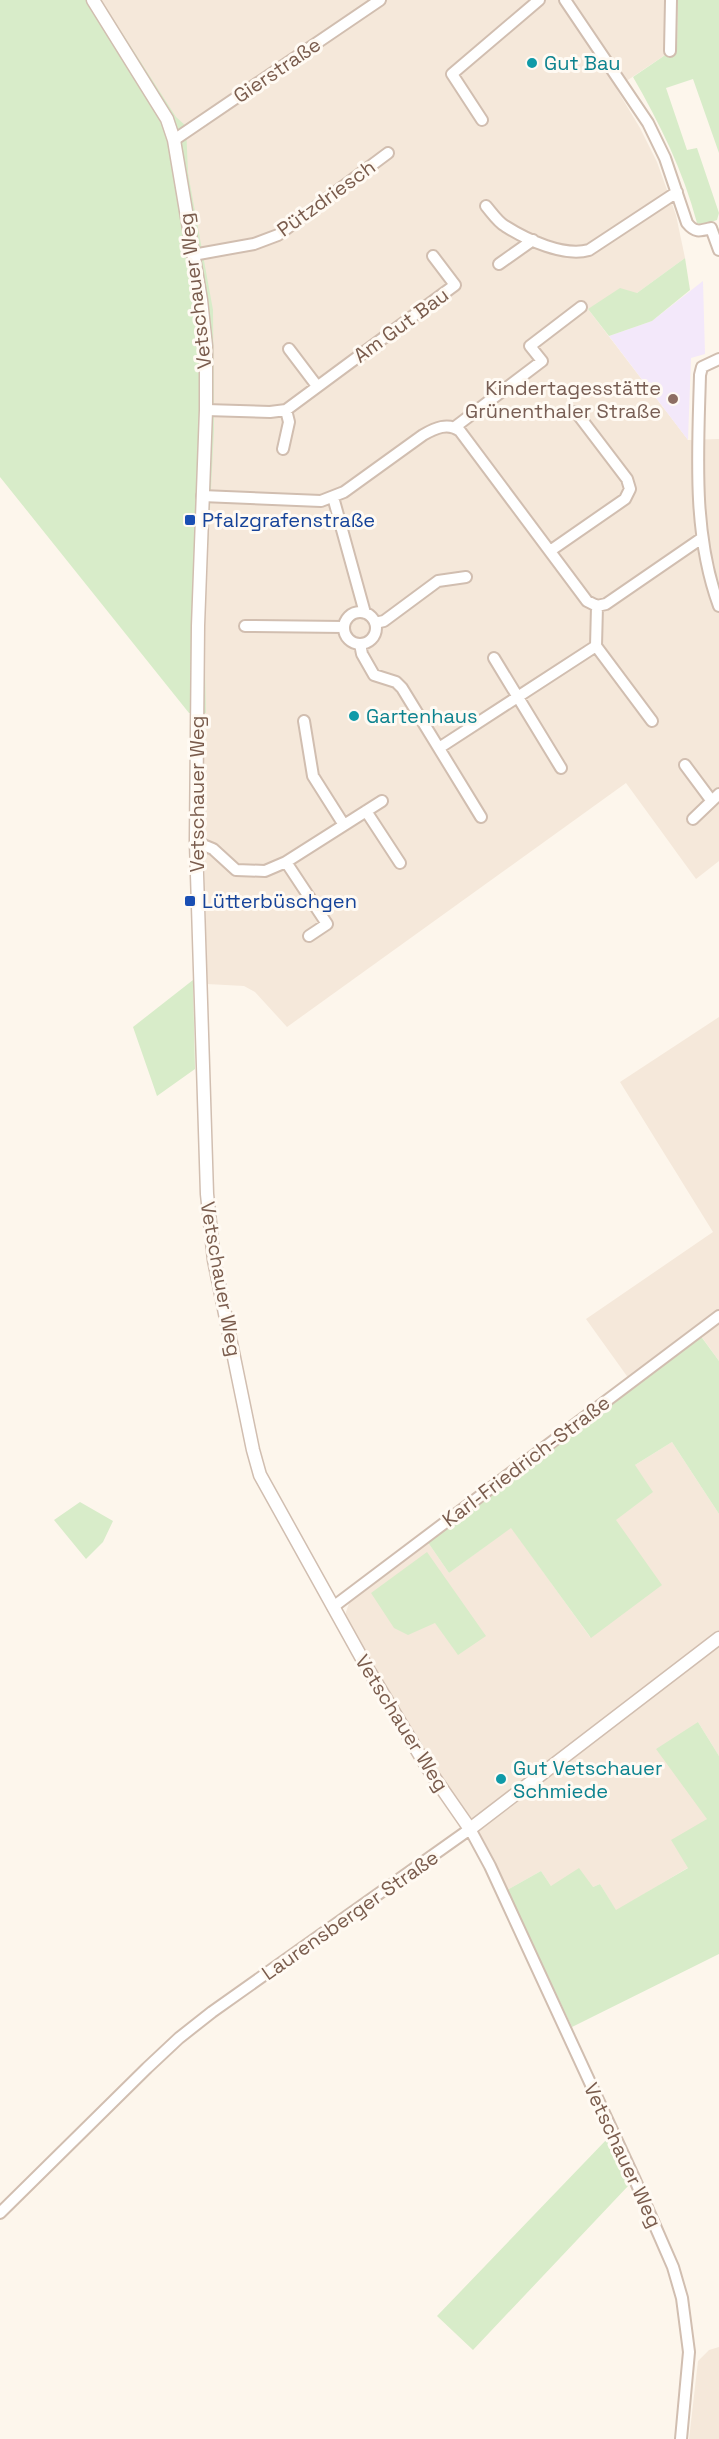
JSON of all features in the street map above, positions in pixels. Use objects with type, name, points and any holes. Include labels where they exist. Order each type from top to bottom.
[{"type":"street","name":"Vetschauer Weg","points":[[93,0],[167,119],[174,140],[206,346],[206,410],[198,626],[196,843],[207,1194],[214,1260],[253,1450],[260,1474],[333,1607],[427,1767],[470,1829],[490,1866],[673,2268],[682,2298],[689,2352],[681,2439]]},
{"type":"street","name":"Gierstraße","points":[[174,140],[380,0]]},
{"type":"street","points":[[482,120],[452,74],[539,0]]},
{"type":"street","points":[[566,0],[648,123],[665,158],[687,224],[692,230],[699,232],[711,228],[719,250]]},
{"type":"street","points":[[670,51],[671,0]]},
{"type":"street","name":"Pützdriesch","points":[[193,255],[254,244],[278,234],[388,153]]},
{"type":"street","points":[[486,206],[503,225],[565,252],[578,253],[589,250],[678,192]]},
{"type":"street","points":[[499,264],[533,240]]},
{"type":"street","name":"Am Gut Bau","points":[[286,410],[455,285],[433,256]]},
{"type":"street","points":[[202,496],[321,501],[344,492],[432,429],[454,427],[542,361],[530,346],[581,307]]},
{"type":"street","points":[[289,349],[317,386]]},
{"type":"street","points":[[719,359],[702,368],[699,375],[698,485],[702,538],[710,578],[719,606]]},
{"type":"street","points":[[206,410],[270,412],[286,410],[289,422],[283,449]]},
{"type":"street","points":[[550,551],[625,499],[630,489],[627,479],[576,412]]},
{"type":"street","points":[[454,427],[460,430],[587,601],[597,606],[606,604],[702,538]]},
{"type":"street","points":[[333,496],[365,613],[375,623]]},
{"type":"street","points":[[375,623],[384,621],[438,581],[466,577]]},
{"type":"street","points":[[597,606],[596,646],[652,721]]},
{"type":"street","points":[[360,644],[348,639],[344,627],[351,615],[365,613]]},
{"type":"street","points":[[360,644],[373,637],[375,623]]},
{"type":"street","points":[[245,626],[344,627]]},
{"type":"street","points":[[360,644],[362,654],[374,675],[396,682],[402,688],[482,818]]},
{"type":"street","points":[[438,748],[519,698],[596,646]]},
{"type":"street","points":[[494,658],[561,768]]},
{"type":"street","points":[[304,721],[313,776],[344,825]]},
{"type":"street","points":[[685,765],[715,797],[693,819]]},
{"type":"street","points":[[196,843],[213,849],[236,870],[265,871],[286,862],[381,801]]},
{"type":"street","points":[[366,811],[400,863]]},
{"type":"street","points":[[286,862],[327,924],[309,936]]},
{"type":"street","name":"Karl-Friedrich-Straße","points":[[333,1607],[719,1316]]},
{"type":"street","name":"Laurensberger Straße","points":[[0,2213],[179,2038],[212,2012],[470,1829],[719,1638]]},
{"type":"shaded area","points":[[97,0],[678,0],[677,47],[616,88],[657,162],[676,215],[685,258],[637,293],[588,309],[688,440],[719,439],[719,861],[696,879],[626,783],[287,1027],[255,992],[244,986],[207,984],[200,628]]},
{"type":"shaded area","name":"Kindertagesstätte Grünenthaler Straße","points":[[703,281],[705,354],[691,358],[688,440],[609,336],[652,321]]},
{"type":"shaded area","points":[[719,1017],[719,1361],[696,1329],[629,1379],[586,1319],[713,1232],[620,1082]]},
{"type":"shaded area","points":[[672,1442],[719,1514],[719,1756],[698,1722],[707,1819],[689,1867],[616,1911],[600,1884],[593,1887],[551,1886],[541,1871],[507,1890],[483,1840],[431,1763],[346,1617],[349,1603],[427,1541],[449,1573],[511,1527],[590,1637],[616,1519],[635,1465]]},
{"type":"shaded area","points":[[719,2347],[719,2439],[689,2439],[698,2361],[709,2350]]},
{"type":"green space","points":[[0,0],[101,0],[176,117],[186,126],[188,173],[213,310],[214,429],[204,628],[206,713],[189,713],[0,477]]},
{"type":"green space","points":[[678,0],[719,0],[719,153],[693,79],[666,88],[687,150],[697,148],[719,213],[717,220],[702,225],[697,223],[685,184],[670,148],[633,77],[677,47]]},
{"type":"green space","points":[[685,258],[690,290],[652,321],[609,336],[588,309],[620,288],[637,293]]},
{"type":"green space","points":[[193,980],[195,1069],[157,1096],[133,1027]]},
{"type":"green space","points":[[700,1335],[719,1361],[719,1514],[672,1442],[635,1465],[653,1492],[616,1520],[662,1585],[591,1638],[511,1528],[449,1573],[427,1541]]},
{"type":"green space","points":[[80,1502],[113,1521],[103,1542],[86,1559],[54,1520]]},
{"type":"green space","points":[[427,1552],[486,1636],[458,1655],[435,1623],[408,1635],[394,1628],[371,1593]]},
{"type":"green space","points":[[698,1722],[719,1756],[719,1954],[572,2027],[507,1890],[541,1871],[551,1886],[579,1868],[593,1887],[600,1884],[616,1910],[688,1868],[671,1840],[707,1819],[656,1749]]},
{"type":"green space","points":[[608,2138],[629,2185],[473,2350],[437,2316]]},
{"type":"place","name":"Gut Bau","points":[[532,63]]},
{"type":"place","name":"Kindertagesstätte Grünenthaler Straße","points":[[673,399]]},
{"type":"place","name":"Pfalzgrafenstraße","points":[[190,520]]},
{"type":"place","name":"Gartenhaus","points":[[354,716]]},
{"type":"place","name":"Lütterbüschgen","points":[[190,901]]},
{"type":"place","name":"Gut Vetschauer Schmiede","points":[[501,1779]]}]
